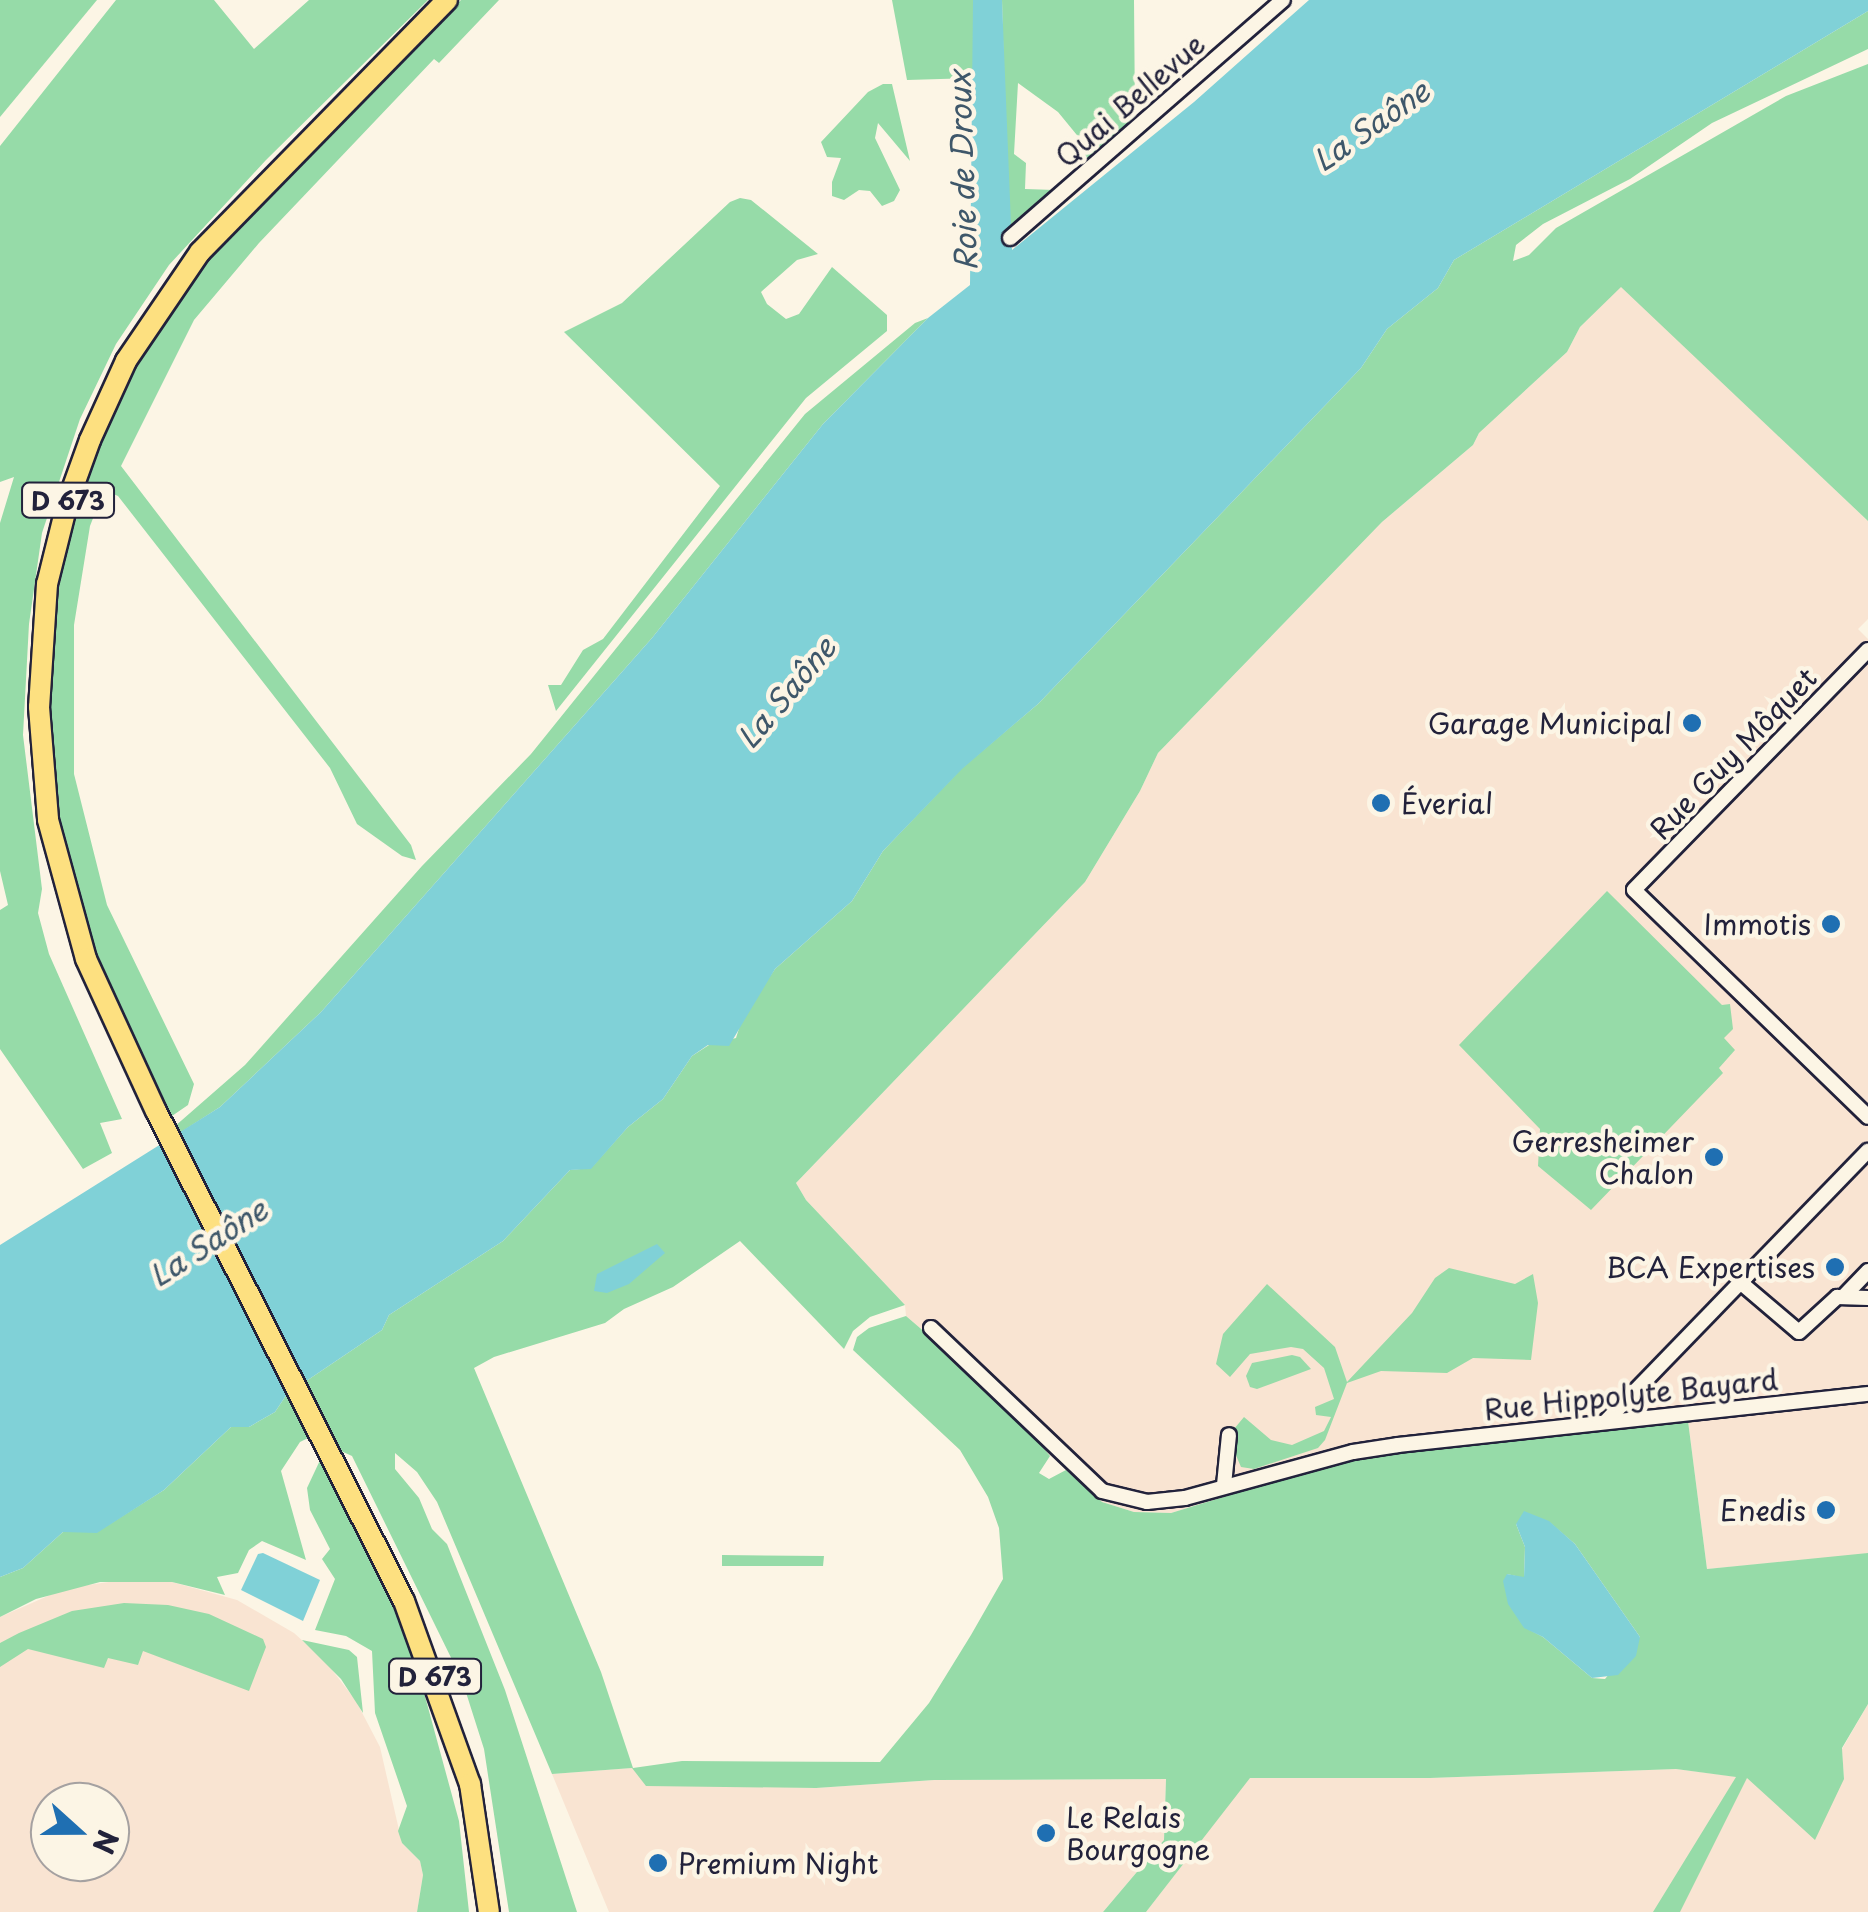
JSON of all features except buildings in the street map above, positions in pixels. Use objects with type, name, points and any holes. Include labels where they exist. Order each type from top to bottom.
[{"type":"main road","name":"D 673","points":[[448,0],[200,252],[126,362],[90,440],[67,504],[47,584],[41,636],[40,755],[48,820],[86,960],[156,1111],[404,1601],[453,1726],[470,1784],[489,1912]]},
{"type":"main road","points":[[453,1726],[478,1912]]},
{"type":"main road","points":[[470,1784],[496,1874],[502,1912]]},
{"type":"street","name":"Quai Bellevue","points":[[1010,238],[1284,0]]},
{"type":"street","name":"Rue Guy Môquet","points":[[1868,650],[1634,890],[1868,1116]]},
{"type":"street","points":[[1607,1420],[1868,1151]]},
{"type":"street","points":[[1843,1297],[1868,1270]]},
{"type":"street","points":[[1740,1282],[1799,1332],[1837,1297],[1868,1298]]},
{"type":"street","name":"Rue Hippolyte Bayard","points":[[931,1328],[1102,1492],[1147,1502],[1185,1498],[1224,1485],[1398,1445],[1868,1394]]},
{"type":"street","points":[[1224,1485],[1229,1435]]},
{"type":"shaded area","points":[[1621,286],[1868,521],[1868,619],[1858,629],[1868,639],[1868,1554],[1707,1569],[1688,1421],[1553,1432],[1339,1462],[1171,1513],[1134,1512],[1102,1502],[1041,1447],[1004,1400],[906,1316],[905,1305],[806,1200],[796,1183],[1085,882],[1140,791],[1158,753],[1382,522],[1473,445],[1479,433],[1567,352],[1580,327]]},
{"type":"shaded area","points":[[123,1580],[172,1582],[237,1600],[294,1633],[326,1662],[356,1701],[380,1747],[402,1843],[420,1861],[423,1875],[417,1912],[0,1912],[0,1617],[66,1588]]},
{"type":"shaded area","points":[[1868,1704],[1868,1912],[1146,1912],[1249,1778],[1430,1778],[1676,1769],[1747,1778],[1844,1779],[1842,1749]]},
{"type":"shaded area","points":[[632,1768],[753,1786],[816,1788],[934,1780],[1166,1779],[1164,1840],[1103,1912],[609,1912],[552,1774]]},
{"type":"green space","points":[[0,0],[97,0],[0,117]]},
{"type":"green space","points":[[116,0],[214,0],[254,49],[309,0],[428,0],[266,160],[169,265],[116,344],[80,419],[42,533],[29,624],[23,735],[42,889],[38,913],[49,954],[122,1119],[100,1123],[112,1153],[83,1169],[0,1049],[0,910],[8,905],[0,871],[0,523],[14,477],[0,482],[0,146]]},
{"type":"green space","points":[[461,0],[499,0],[439,63],[434,59],[259,243],[194,320],[121,466],[411,845],[416,860],[402,856],[357,824],[330,768],[118,496],[104,490],[90,526],[74,625],[74,774],[107,905],[194,1084],[188,1105],[169,1118],[88,933],[62,838],[50,749],[50,674],[56,602],[71,527],[103,432],[144,347],[188,283],[258,201]]},
{"type":"green space","points":[[892,0],[973,0],[974,78],[907,80]]},
{"type":"green space","points":[[1002,0],[1134,0],[1135,119],[1084,165],[1081,140],[1058,112],[1018,83],[1014,154],[1026,163],[1025,189],[1055,190],[1008,234]]},
{"type":"green space","points":[[1868,11],[1868,49],[1712,123],[1630,179],[1543,224],[1516,245],[1513,261],[1529,255],[1556,228],[1786,96],[1868,64],[1868,521],[1621,287],[1580,327],[1567,352],[1479,433],[1473,445],[1382,522],[1158,753],[1140,791],[1085,882],[796,1183],[806,1200],[905,1305],[870,1317],[853,1331],[844,1349],[740,1241],[673,1287],[624,1309],[605,1323],[494,1357],[474,1368],[601,1672],[633,1768],[682,1761],[880,1762],[929,1703],[1003,1579],[999,1528],[988,1497],[960,1450],[853,1350],[857,1337],[869,1328],[906,1316],[1004,1400],[1050,1456],[1039,1473],[1049,1479],[1066,1470],[1102,1502],[1134,1512],[1171,1513],[1339,1462],[1553,1432],[1688,1421],[1707,1569],[1868,1553],[1868,1704],[1842,1748],[1844,1779],[1815,1840],[1747,1778],[1680,1912],[1653,1912],[1736,1777],[1676,1769],[1430,1778],[1250,1778],[1146,1912],[1103,1912],[1164,1840],[1166,1779],[934,1780],[816,1788],[646,1786],[632,1768],[552,1774],[437,1502],[417,1472],[395,1453],[395,1469],[419,1498],[432,1529],[447,1544],[505,1690],[577,1912],[509,1912],[484,1749],[462,1680],[352,1456],[310,1437],[300,1442],[281,1471],[306,1560],[262,1541],[249,1550],[238,1573],[217,1577],[225,1595],[172,1582],[100,1582],[36,1599],[0,1617],[0,1577],[23,1568],[63,1532],[97,1532],[164,1490],[231,1427],[249,1427],[275,1412],[287,1394],[382,1330],[389,1315],[503,1241],[570,1170],[591,1168],[628,1127],[663,1099],[692,1056],[709,1045],[736,1038],[743,1016],[775,969],[852,901],[883,851],[962,768],[1038,704],[1361,368],[1387,329],[1438,288],[1454,260]],"holes":[[[1548,1521],[1575,1544],[1640,1637],[1605,1679],[1592,1678],[1543,1637],[1524,1627],[1507,1574],[1524,1578],[1525,1547],[1516,1524]]]},
{"type":"green space","points":[[892,84],[910,161],[878,123],[875,138],[900,190],[894,201],[882,206],[870,191],[859,190],[844,200],[832,196],[832,182],[841,158],[827,157],[821,142],[868,92]]},
{"type":"green space","points":[[740,198],[751,200],[818,254],[797,260],[761,292],[767,304],[786,319],[799,314],[832,267],[887,315],[887,331],[806,398],[556,711],[548,685],[561,685],[583,650],[603,639],[720,486],[564,332],[622,303],[730,202]]},
{"type":"green space","points":[[928,318],[823,424],[652,638],[321,1012],[220,1107],[178,1134],[174,1127],[245,1065],[422,866],[531,754],[805,414],[915,323]]},
{"type":"green space","points":[[1607,891],[1722,1005],[1730,1004],[1733,1029],[1724,1038],[1735,1050],[1719,1068],[1723,1073],[1591,1210],[1538,1166],[1540,1129],[1459,1045]]},
{"type":"green space","points":[[1449,1268],[1515,1284],[1533,1274],[1538,1303],[1531,1360],[1473,1358],[1447,1373],[1381,1371],[1347,1383],[1325,1440],[1318,1448],[1254,1469],[1241,1467],[1235,1453],[1234,1429],[1244,1417],[1271,1440],[1292,1445],[1324,1431],[1331,1417],[1316,1415],[1315,1407],[1334,1399],[1324,1368],[1303,1349],[1291,1347],[1250,1354],[1230,1377],[1216,1364],[1223,1334],[1267,1284],[1335,1347],[1347,1382],[1412,1313],[1435,1278]]},
{"type":"green space","points":[[1300,1357],[1311,1369],[1257,1389],[1250,1387],[1246,1376],[1252,1363]]},
{"type":"green space","points":[[322,1456],[381,1568],[408,1634],[459,1821],[469,1912],[417,1912],[423,1875],[420,1861],[402,1843],[398,1831],[407,1806],[375,1713],[372,1651],[346,1636],[315,1630],[335,1579],[322,1559],[330,1549],[310,1510],[307,1488]]},
{"type":"green space","points":[[722,1555],[824,1556],[823,1566],[722,1566]]},
{"type":"green space","points":[[124,1603],[168,1605],[209,1614],[263,1639],[266,1647],[249,1691],[143,1651],[138,1665],[108,1658],[104,1668],[28,1649],[0,1667],[0,1643],[19,1633],[72,1611]]},
{"type":"green space","points":[[302,1640],[349,1650],[357,1657],[363,1713],[341,1679]]},
{"type":"water","name":"La Saône","points":[[973,0],[1002,0],[1012,250],[1194,102],[1309,0],[1868,0],[1868,11],[1454,260],[1438,288],[1387,329],[1361,368],[1038,704],[962,769],[883,851],[852,901],[775,969],[729,1046],[708,1045],[692,1056],[663,1099],[628,1127],[591,1169],[570,1170],[503,1241],[389,1315],[382,1330],[287,1394],[275,1412],[249,1427],[231,1427],[164,1490],[97,1533],[63,1532],[23,1568],[0,1577],[0,1245],[220,1107],[321,1012],[652,638],[823,424],[928,318],[970,285]]},
{"type":"water","points":[[657,1244],[665,1253],[629,1284],[607,1293],[594,1291],[597,1274]]},
{"type":"water","points":[[1524,1511],[1549,1521],[1575,1544],[1640,1637],[1636,1656],[1618,1675],[1592,1678],[1543,1637],[1524,1628],[1508,1604],[1503,1581],[1507,1574],[1524,1577],[1525,1547],[1516,1524]]},
{"type":"water","points":[[258,1554],[320,1580],[303,1621],[241,1590]]},
{"type":"place","name":"Garage Municipal","points":[[1692,723]]},
{"type":"place","name":"Éverial","points":[[1381,803]]},
{"type":"place","name":"Immotis","points":[[1831,924]]},
{"type":"place","name":"Gerresheimer Chalon","points":[[1714,1157]]},
{"type":"place","name":"BCA Expertises","points":[[1835,1267]]},
{"type":"place","name":"Enedis","points":[[1826,1510]]},
{"type":"place","name":"Le Relais Bourgogne","points":[[1046,1833]]},
{"type":"place","name":"Premium Night","points":[[658,1863]]},
{"type":"water label","name":"Roie de Droux","points":[[962,171]]}]
